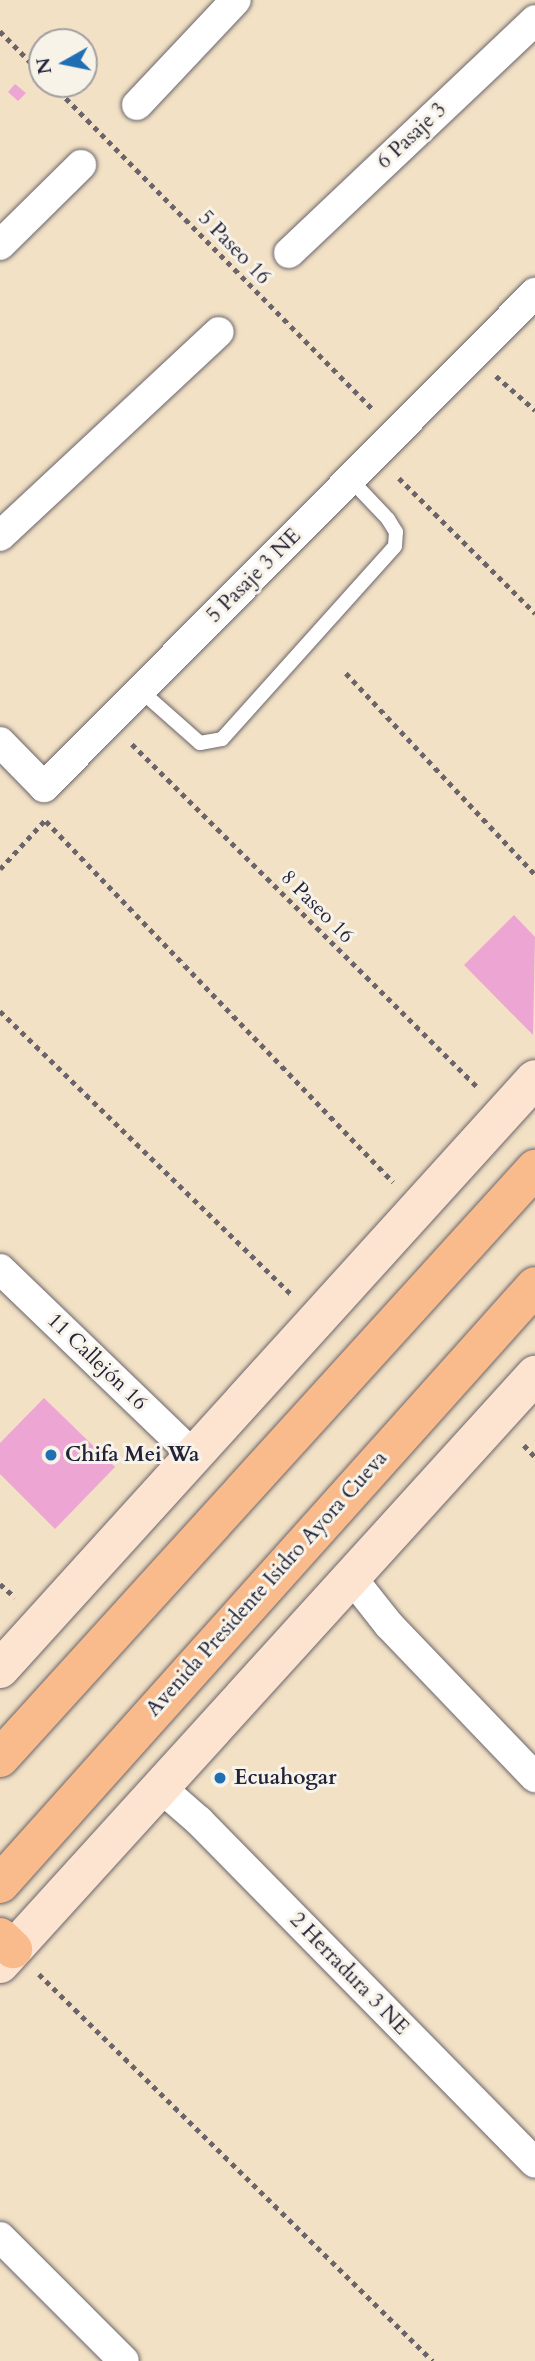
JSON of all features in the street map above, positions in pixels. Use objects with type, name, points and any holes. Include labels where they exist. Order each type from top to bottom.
[{"type":"main road","points":[[0,1669],[535,1079]]},
{"type":"main road","points":[[0,1758],[535,1169]]},
{"type":"main road","name":"Avenida Presidente Isidro Ayora Cueva","points":[[0,1884],[535,1286]]},
{"type":"main road","points":[[4,1950],[160,1787],[535,1375]]},
{"type":"street","points":[[137,105],[236,0]]},
{"type":"street","name":"6 Pasaje 3","points":[[289,253],[535,20]]},
{"type":"street","points":[[0,245],[81,165]]},
{"type":"street","name":"5 Pasaje 3 NE","points":[[44,787],[535,293]]},
{"type":"street","points":[[0,536],[219,332]]},
{"type":"street","points":[[0,742],[44,787]]},
{"type":"street","name":"11 Callejón 16","points":[[0,1269],[193,1455]]},
{"type":"street","points":[[351,1577],[389,1625],[535,1777]]},
{"type":"street","name":"2 Herradura 3 NE","points":[[160,1787],[199,1821],[535,2164]]},
{"type":"street","points":[[0,2237],[124,2361]]},
{"type":"lane","points":[[140,690],[200,743],[222,739],[395,546],[396,532],[388,519],[350,479]]},
{"type":"path","points":[[0,31],[28,60]]},
{"type":"path","name":"5 Paseo 16","points":[[65,98],[386,444],[535,612]]},
{"type":"path","points":[[473,356],[535,410]]},
{"type":"path","points":[[346,674],[535,874]]},
{"type":"path","name":"8 Paseo 16","points":[[109,722],[503,1114]]},
{"type":"path","points":[[44,787],[46,821],[418,1208]]},
{"type":"path","points":[[0,869],[46,821]]},
{"type":"path","points":[[0,1011],[317,1320]]},
{"type":"path","points":[[4,1950],[433,2361]]},
{"type":"building","points":[[15,84],[26,93],[18,101],[8,92]]},
{"type":"building","points":[[514,915],[535,937],[533,1035],[464,965]]},
{"type":"building","name":"Chifa Mei Wa","points":[[44,1398],[115,1467],[55,1529],[0,1474],[0,1443]]},
{"type":"place","name":"Chifa Mei Wa","points":[[51,1455]]},
{"type":"place","name":"Ecuahogar","points":[[220,1778]]}]
